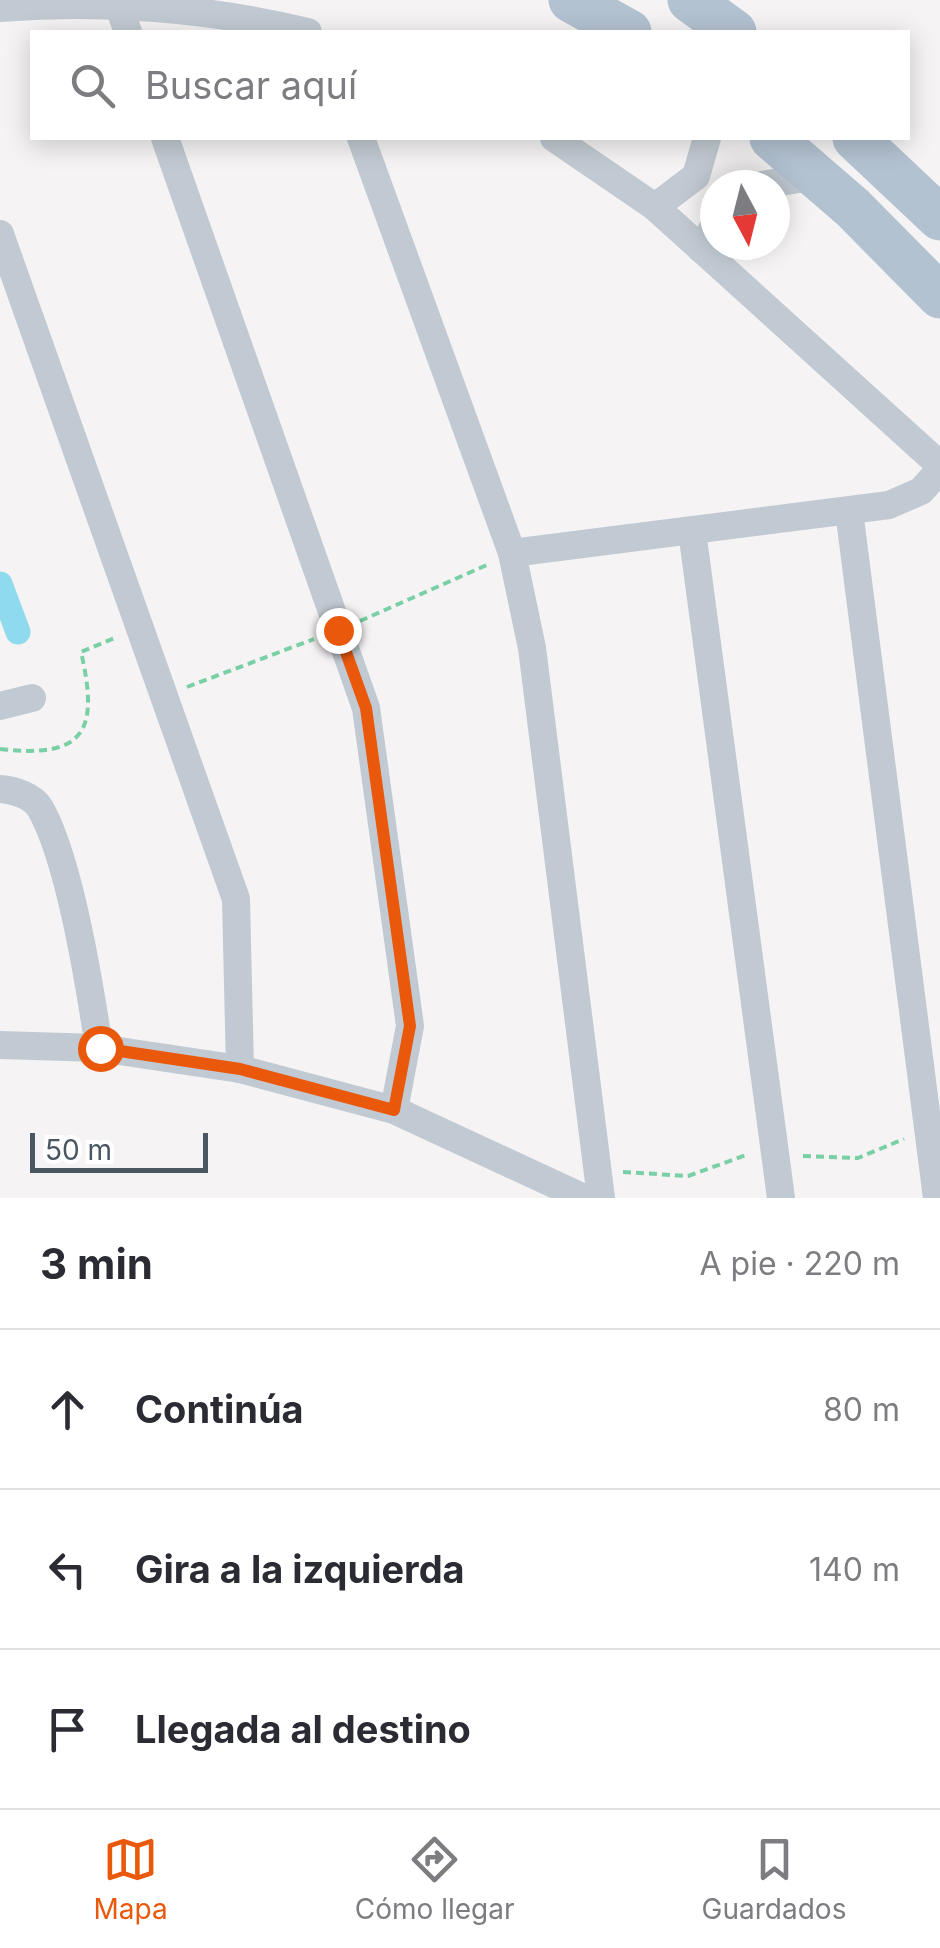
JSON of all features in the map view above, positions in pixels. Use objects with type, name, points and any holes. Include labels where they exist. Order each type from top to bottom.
[{"type":"main road","points":[[571,0],[626,30]]},
{"type":"main road","points":[[690,0],[731,30]]},
{"type":"main road","points":[[774,140],[817,176],[940,296]]},
{"type":"main road","points":[[857,140],[940,218]]},
{"type":"street","points":[[118,4],[127,30]]},
{"type":"street","points":[[0,8],[118,4],[242,16],[300,30]]},
{"type":"street","points":[[166,140],[366,708],[410,1026],[394,1110]]},
{"type":"street","points":[[362,140],[512,554],[532,648],[601,1198]]},
{"type":"street","points":[[557,140],[655,207],[700,248]]},
{"type":"street","points":[[655,207],[696,176],[706,140]]},
{"type":"street","points":[[790,180],[817,176]]},
{"type":"street","points":[[0,234],[236,899],[240,1069]]},
{"type":"street","points":[[512,554],[890,505],[921,490],[940,468],[713,260]]},
{"type":"street","points":[[849,511],[937,1198]]},
{"type":"street","points":[[692,531],[782,1198]]},
{"type":"street","points":[[0,706],[32,698]]},
{"type":"street","points":[[0,789],[26,796],[39,806],[63,876],[90,984],[100,1048]]},
{"type":"street","points":[[0,1045],[100,1048],[240,1069],[394,1110],[584,1198]]},
{"type":"path","points":[[0,749],[55,748],[74,740],[88,725],[81,652],[98,642],[142,632]]},
{"type":"waterway","points":[[0,584],[18,632]]},
{"type":"route","points":[[100,1048],[240,1069],[394,1110],[410,1026],[366,708],[338,630]]}]
